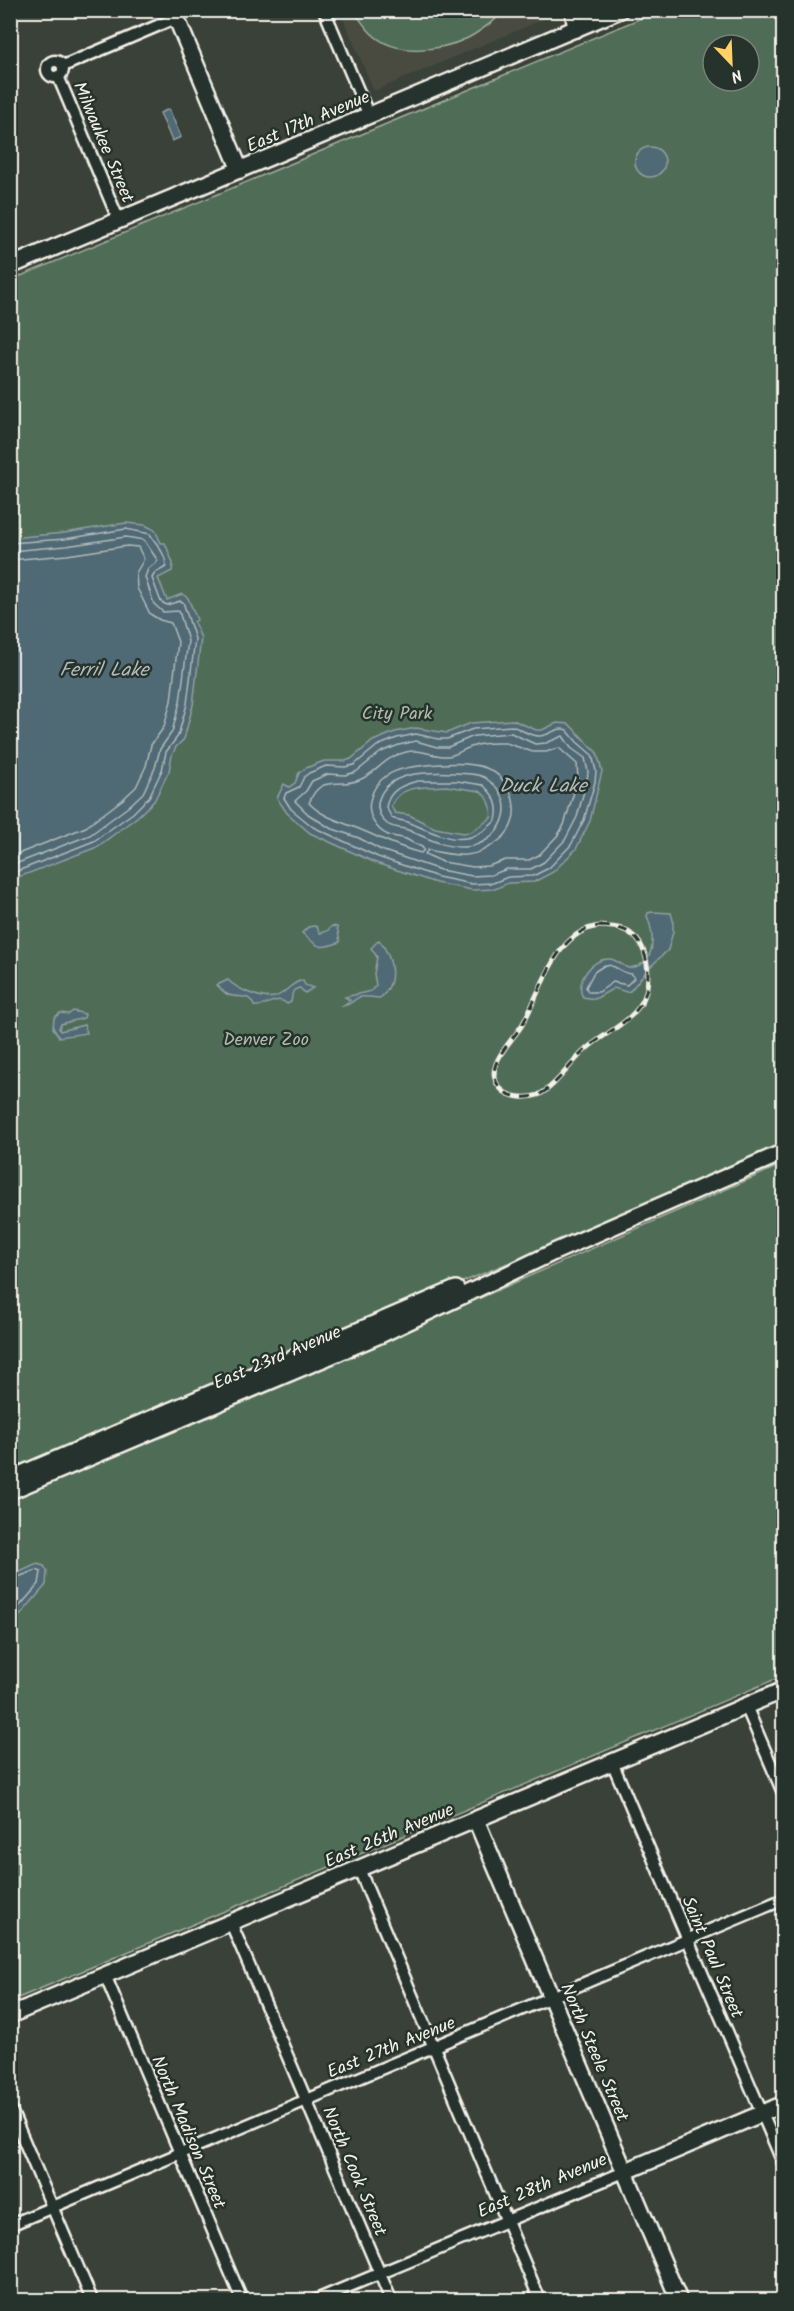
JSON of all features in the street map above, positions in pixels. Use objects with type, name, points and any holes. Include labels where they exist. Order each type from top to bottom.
[{"type":"main road","points":[[573,10],[576,29]]},
{"type":"main road","name":"East 17th Avenue","points":[[10,266],[576,29],[603,14],[620,10]]},
{"type":"main road","points":[[174,14],[240,170]]},
{"type":"main road","name":"East 23rd Avenue","points":[[10,1491],[382,1334],[554,1252],[783,1152]]},
{"type":"main road","name":"East 23rd Avenue","points":[[10,1479],[316,1351],[443,1295],[554,1252]]},
{"type":"main road","name":"East 26th Avenue","points":[[10,2015],[783,1690]]},
{"type":"main road","name":"North Steele Street","points":[[476,1820],[679,2301]]},
{"type":"main road","name":"East 28th Avenue","points":[[624,2172],[783,2104]]},
{"type":"street","points":[[324,10],[369,116]]},
{"type":"street","name":"Milwaukee Street","points":[[118,221],[60,71],[174,14]]},
{"type":"street","points":[[746,1706],[783,1795]]},
{"type":"street","name":"Saint Paul Street","points":[[612,1762],[783,2165]]},
{"type":"street","points":[[359,1869],[540,2301]]},
{"type":"street","name":"East 27th Avenue","points":[[10,2225],[783,1899]]},
{"type":"street","name":"North Cook Street","points":[[231,1923],[391,2301]]},
{"type":"street","name":"North Madison Street","points":[[105,1975],[242,2301]]},
{"type":"street","points":[[10,2108],[92,2301]]},
{"type":"street","name":"East 28th Avenue","points":[[316,2301],[624,2172]]},
{"type":"shaded area","points":[[340,11],[563,11],[374,91]]},
{"type":"green space","points":[[354,11],[506,11],[483,29],[457,43],[431,48],[405,49],[381,41],[368,30]]},
{"type":"green space","name":"City Park","points":[[658,11],[783,11],[783,1145],[315,1347],[192,1392],[11,1471],[11,280]]},
{"type":"green space","points":[[783,1164],[783,1676],[11,2001],[10,1498],[254,1398]]},
{"type":"water","points":[[169,109],[181,137],[172,141],[160,113]]},
{"type":"water","points":[[650,147],[660,152],[665,162],[660,172],[650,177],[640,172],[635,162],[640,152]]},
{"type":"water","name":"Ferril Lake","points":[[126,523],[145,525],[155,530],[161,543],[165,543],[173,563],[172,571],[158,578],[167,600],[182,594],[188,598],[197,620],[194,622],[201,638],[193,705],[184,739],[172,755],[169,771],[154,801],[137,817],[97,847],[11,880],[11,538],[64,533]]},
{"type":"water","name":"Duck Lake","points":[[513,720],[536,730],[542,730],[557,723],[569,724],[597,753],[602,771],[590,821],[576,849],[553,872],[534,882],[508,883],[495,889],[472,890],[436,883],[376,863],[310,833],[287,813],[277,798],[284,784],[289,787],[295,783],[299,773],[306,768],[324,761],[351,759],[373,741],[395,732],[416,728],[447,733],[471,723]],"holes":[[[446,786],[480,791],[490,803],[491,818],[471,832],[463,833],[435,828],[409,815],[395,813],[391,806],[401,793],[415,788]]]},
{"type":"water","points":[[652,912],[671,913],[673,932],[668,950],[630,991],[614,988],[595,999],[583,997],[581,985],[583,978],[591,966],[597,962],[610,959],[628,968],[644,962],[649,956],[652,941],[647,916]]},
{"type":"water","points":[[314,926],[320,933],[332,926],[337,927],[340,942],[318,946],[302,933],[308,927]]},
{"type":"water","points":[[379,940],[384,946],[392,969],[390,984],[386,992],[380,998],[360,997],[343,1006],[350,1000],[345,997],[371,991],[376,985],[374,974],[377,957],[371,948]]},
{"type":"water","points":[[228,980],[250,993],[269,998],[278,996],[300,981],[313,988],[305,993],[300,988],[295,990],[292,993],[291,1002],[287,1004],[279,1000],[254,1006],[249,999],[227,994],[217,985]]},
{"type":"water","points":[[73,1011],[85,1014],[84,1018],[61,1024],[60,1031],[84,1025],[87,1033],[59,1037],[53,1028],[54,1018],[60,1013],[69,1014]]},
{"type":"water","points":[[37,1564],[44,1566],[47,1571],[46,1585],[11,1626],[11,1576]]},
{"type":"railway","points":[[601,926],[628,932],[642,948],[646,957],[648,978],[647,988],[640,1005],[621,1024],[584,1051],[544,1092],[529,1097],[508,1094],[500,1088],[495,1078],[495,1067],[500,1056],[522,1025],[551,965],[561,950],[572,938],[585,930],[601,926]]},
{"type":"park label","name":"Denver Zoo","points":[[266,1039]]}]
